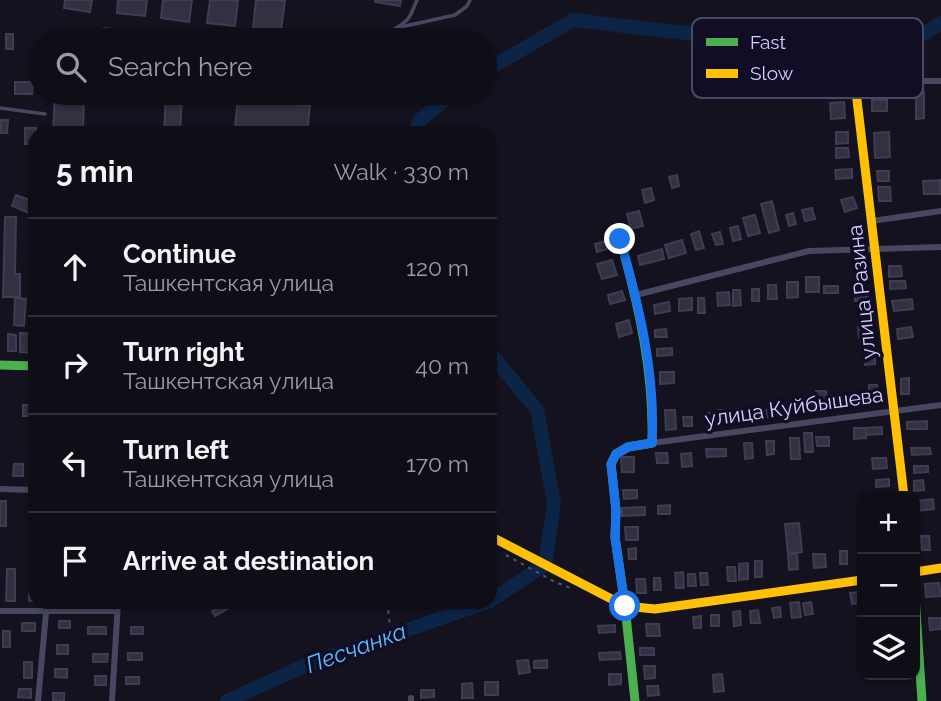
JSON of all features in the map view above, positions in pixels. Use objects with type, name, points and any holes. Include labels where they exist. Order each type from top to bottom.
[{"type":"street","points":[[923,81],[941,81]]},
{"type":"street","name":"улица Разина","points":[[857,98],[903,491]]},
{"type":"street","points":[[872,221],[941,211]]},
{"type":"street","points":[[620,239],[636,295],[650,375],[654,417],[652,443],[628,447],[616,454],[611,464],[616,510],[615,537],[635,701]]},
{"type":"street","points":[[636,295],[809,251],[941,247]]},
{"type":"street","points":[[0,365],[28,366]]},
{"type":"street","name":"улица Куйбышева","points":[[652,443],[941,405]]},
{"type":"street","points":[[0,489],[28,490]]},
{"type":"street","points":[[497,540],[633,608],[655,608],[857,581]]},
{"type":"street","points":[[920,571],[941,568]]},
{"type":"street","points":[[0,611],[117,611],[112,701]]},
{"type":"street","points":[[38,701],[46,611]]},
{"type":"street","points":[[916,617],[922,701]]},
{"type":"lane","points":[[396,28],[408,18],[417,0]]},
{"type":"lane","points":[[399,28],[455,15],[467,6],[470,0]]},
{"type":"lane","points":[[0,108],[45,114]]},
{"type":"path","points":[[503,553],[555,582]]},
{"type":"path","points":[[388,609],[390,625]]},
{"type":"building","points":[[65,0],[92,0],[90,12],[64,8]]},
{"type":"building","points":[[118,0],[147,0],[145,16],[117,13]]},
{"type":"building","points":[[163,0],[192,0],[189,22],[161,18]]},
{"type":"building","points":[[210,0],[238,0],[235,26],[207,23]]},
{"type":"building","points":[[256,0],[285,0],[281,28],[253,28]]},
{"type":"building","points":[[375,0],[401,0],[400,6]]},
{"type":"building","points":[[6,34],[13,34],[13,49],[6,49]]},
{"type":"building","points":[[15,82],[28,82],[28,94],[15,94]]},
{"type":"building","points":[[924,92],[924,118],[916,119],[916,98],[923,98]]},
{"type":"building","points":[[872,100],[887,100],[887,111],[872,111]]},
{"type":"building","points":[[844,102],[845,118],[831,119],[830,103]]},
{"type":"building","points":[[54,105],[84,105],[83,126],[53,126]]},
{"type":"building","points":[[165,105],[181,105],[180,126],[164,126]]},
{"type":"building","points":[[237,105],[310,106],[308,126],[235,126]]},
{"type":"building","points":[[1,120],[8,120],[7,133],[1,133]]},
{"type":"building","points":[[25,128],[28,128],[28,144],[25,144]]},
{"type":"building","points":[[836,132],[848,132],[848,143],[836,144]]},
{"type":"building","points":[[889,132],[890,157],[875,158],[874,133]]},
{"type":"building","points":[[836,148],[848,148],[849,157],[836,158]]},
{"type":"building","points":[[852,169],[852,178],[836,179],[835,170]]},
{"type":"building","points":[[877,171],[889,171],[889,181],[878,181]]},
{"type":"building","points":[[677,175],[679,186],[672,188],[669,177]]},
{"type":"building","points":[[940,180],[940,194],[924,194],[923,181]]},
{"type":"building","points":[[878,187],[890,187],[891,201],[879,201]]},
{"type":"building","points":[[651,188],[654,200],[645,203],[642,190]]},
{"type":"building","points":[[16,195],[28,199],[28,213],[12,206]]},
{"type":"building","points":[[853,197],[857,208],[845,212],[841,200]]},
{"type":"building","points":[[772,201],[779,230],[769,233],[761,204]]},
{"type":"building","points":[[812,208],[815,219],[805,221],[802,210]]},
{"type":"building","points":[[639,211],[643,226],[631,229],[627,214]]},
{"type":"building","points":[[793,213],[796,224],[789,226],[786,215]]},
{"type":"building","points":[[755,215],[760,233],[748,236],[743,218]]},
{"type":"building","points":[[5,217],[16,217],[15,274],[20,274],[20,297],[3,297]]},
{"type":"building","points":[[738,226],[741,239],[733,241],[730,228]]},
{"type":"building","points":[[699,231],[704,248],[696,250],[691,234]]},
{"type":"building","points":[[720,232],[723,244],[716,245],[712,234]]},
{"type":"building","points":[[608,240],[610,248],[597,252],[595,244]]},
{"type":"building","points":[[682,240],[686,253],[669,258],[665,245]]},
{"type":"building","points":[[662,249],[664,259],[640,265],[638,256]]},
{"type":"building","points":[[612,260],[617,275],[602,279],[597,264]]},
{"type":"building","points":[[889,266],[901,266],[902,276],[889,277]]},
{"type":"building","points":[[806,277],[819,277],[819,292],[806,292]]},
{"type":"building","points":[[890,281],[905,281],[906,288],[890,289]]},
{"type":"building","points":[[787,282],[798,282],[798,297],[787,298]]},
{"type":"building","points":[[768,285],[776,285],[777,299],[768,299]]},
{"type":"building","points":[[824,286],[838,286],[838,293],[824,293]]},
{"type":"building","points":[[752,289],[759,289],[759,301],[752,301]]},
{"type":"building","points":[[733,290],[740,290],[741,305],[733,306]]},
{"type":"building","points":[[622,291],[625,300],[610,304],[608,295]]},
{"type":"building","points":[[729,292],[730,305],[718,306],[717,293]]},
{"type":"building","points":[[867,294],[867,301],[855,301],[855,295]]},
{"type":"building","points":[[15,298],[26,299],[24,326],[14,325]]},
{"type":"building","points":[[692,298],[692,310],[679,311],[679,299]]},
{"type":"building","points":[[698,298],[704,298],[705,313],[698,313]]},
{"type":"building","points":[[912,299],[913,309],[894,311],[892,301]]},
{"type":"building","points":[[669,302],[670,311],[655,314],[654,305]]},
{"type":"building","points":[[629,320],[632,333],[619,337],[616,324]]},
{"type":"building","points":[[858,327],[870,327],[870,337],[859,337]]},
{"type":"building","points":[[911,327],[913,337],[898,339],[897,329]]},
{"type":"building","points":[[666,329],[667,337],[655,337],[655,330]]},
{"type":"building","points":[[20,333],[28,334],[28,353],[20,352]]},
{"type":"building","points":[[8,334],[16,335],[16,351],[8,351]]},
{"type":"building","points":[[672,348],[672,355],[657,356],[657,349]]},
{"type":"building","points":[[875,356],[875,364],[865,365],[864,357]]},
{"type":"building","points":[[660,372],[674,372],[674,383],[660,384]]},
{"type":"building","points":[[909,378],[909,394],[901,394],[901,379]]},
{"type":"building","points":[[869,385],[877,385],[878,399],[869,400]]},
{"type":"building","points":[[816,391],[826,391],[827,404],[816,405]]},
{"type":"building","points":[[829,396],[837,396],[838,407],[829,407]]},
{"type":"building","points":[[804,402],[813,402],[814,411],[805,411]]},
{"type":"building","points":[[23,405],[28,405],[28,416],[23,416]]},
{"type":"building","points":[[665,410],[675,410],[676,429],[666,430]]},
{"type":"building","points":[[719,410],[726,410],[726,423],[720,424]]},
{"type":"building","points":[[771,410],[771,417],[757,418],[757,411]]},
{"type":"building","points":[[708,413],[715,413],[716,425],[708,426]]},
{"type":"building","points":[[683,417],[692,417],[692,426],[684,426]]},
{"type":"building","points":[[927,421],[927,429],[907,429],[907,422]]},
{"type":"building","points":[[882,427],[882,434],[866,435],[866,428]]},
{"type":"building","points":[[854,428],[866,428],[866,438],[854,439]]},
{"type":"building","points":[[804,433],[812,433],[813,452],[805,452]]},
{"type":"building","points":[[816,437],[829,437],[829,446],[817,446]]},
{"type":"building","points":[[790,438],[799,438],[800,459],[791,459]]},
{"type":"building","points":[[766,441],[774,441],[774,454],[767,455]]},
{"type":"building","points":[[744,443],[752,443],[753,458],[745,459]]},
{"type":"building","points":[[911,448],[930,448],[931,454],[912,455]]},
{"type":"building","points":[[706,449],[726,449],[726,456],[707,457]]},
{"type":"building","points":[[656,453],[667,453],[668,463],[657,463]]},
{"type":"building","points":[[691,453],[692,466],[682,467],[681,454]]},
{"type":"building","points":[[621,457],[634,457],[634,472],[622,472]]},
{"type":"building","points":[[872,458],[886,458],[887,468],[873,469]]},
{"type":"building","points":[[14,464],[23,464],[23,476],[13,476]]},
{"type":"building","points":[[914,466],[928,466],[928,472],[914,473]]},
{"type":"building","points":[[889,479],[889,486],[876,487],[876,480]]},
{"type":"building","points":[[923,480],[924,490],[914,491],[914,481]]},
{"type":"building","points":[[623,490],[637,490],[637,498],[624,499]]},
{"type":"building","points":[[933,499],[934,509],[920,511],[920,501]]},
{"type":"building","points":[[0,501],[6,501],[6,526],[0,526]]},
{"type":"building","points":[[670,505],[670,514],[658,514],[658,506]]},
{"type":"building","points":[[645,507],[645,515],[622,516],[622,508]]},
{"type":"building","points":[[799,523],[802,552],[788,554],[785,524]]},
{"type":"building","points":[[625,527],[638,527],[638,540],[626,540]]},
{"type":"building","points":[[921,536],[929,536],[930,550],[922,550]]},
{"type":"building","points":[[636,548],[636,559],[629,559],[628,549]]},
{"type":"building","points":[[840,551],[847,551],[847,564],[840,564]]},
{"type":"building","points":[[797,553],[798,569],[789,570],[788,554]]},
{"type":"building","points":[[813,554],[825,554],[826,567],[814,568]]},
{"type":"building","points":[[755,561],[762,561],[762,577],[755,577]]},
{"type":"building","points":[[748,563],[748,579],[739,580],[739,564]]},
{"type":"building","points":[[727,567],[735,567],[736,581],[728,581]]},
{"type":"building","points":[[7,569],[15,569],[15,601],[6,601]]},
{"type":"building","points":[[683,572],[684,588],[676,588],[675,573]]},
{"type":"building","points":[[700,573],[707,573],[708,585],[701,585]]},
{"type":"building","points":[[688,574],[695,574],[696,586],[688,586]]},
{"type":"building","points":[[654,578],[660,578],[661,590],[654,590]]},
{"type":"building","points":[[636,579],[645,579],[646,593],[637,593]]},
{"type":"building","points":[[939,583],[941,596],[926,597],[925,584]]},
{"type":"building","points":[[857,592],[857,603],[852,604],[850,593]]},
{"type":"building","points":[[799,602],[801,617],[792,618],[790,603]]},
{"type":"building","points":[[811,602],[813,614],[805,615],[803,603]]},
{"type":"building","points":[[780,607],[781,617],[774,618],[772,608]]},
{"type":"building","points":[[216,609],[227,609],[215,616],[212,611]]},
{"type":"building","points":[[758,610],[760,623],[751,623],[750,611]]},
{"type":"building","points":[[740,611],[741,625],[734,626],[733,612]]},
{"type":"building","points":[[711,615],[719,615],[719,626],[711,626]]},
{"type":"building","points":[[701,616],[701,628],[694,628],[693,617]]},
{"type":"building","points":[[929,618],[941,618],[941,629],[930,630]]},
{"type":"building","points":[[59,621],[70,621],[70,628],[59,628]]},
{"type":"building","points":[[22,623],[35,623],[35,631],[22,631]]},
{"type":"building","points":[[646,624],[659,624],[660,636],[647,636]]},
{"type":"building","points":[[615,625],[615,632],[599,633],[598,626]]},
{"type":"building","points":[[88,627],[106,627],[106,634],[88,634]]},
{"type":"building","points":[[131,627],[143,627],[143,634],[131,634]]},
{"type":"building","points":[[3,631],[10,631],[10,647],[3,647]]},
{"type":"building","points":[[57,645],[68,645],[68,654],[57,654]]},
{"type":"building","points":[[640,648],[654,648],[654,655],[640,655]]},
{"type":"building","points":[[620,652],[621,659],[600,660],[599,653]]},
{"type":"building","points":[[128,653],[142,653],[142,660],[128,660]]},
{"type":"building","points":[[93,654],[108,654],[107,662],[93,662]]},
{"type":"building","points":[[528,660],[530,672],[519,674],[517,661]]},
{"type":"building","points":[[547,660],[547,668],[534,668],[534,661]]},
{"type":"building","points":[[24,662],[32,662],[32,678],[24,678]]},
{"type":"building","points":[[644,666],[655,666],[655,678],[645,679]]},
{"type":"building","points":[[55,669],[67,669],[67,678],[55,677]]},
{"type":"building","points":[[609,674],[621,674],[621,684],[609,685]]},
{"type":"building","points":[[722,674],[724,691],[714,692],[713,675]]},
{"type":"building","points":[[95,676],[106,676],[106,685],[95,685]]},
{"type":"building","points":[[126,677],[139,677],[139,684],[126,684]]},
{"type":"building","points":[[485,682],[498,682],[498,695],[485,695]]},
{"type":"building","points":[[472,683],[473,698],[462,698],[462,684]]},
{"type":"building","points":[[647,686],[658,686],[659,695],[648,696]]},
{"type":"building","points":[[19,689],[31,689],[31,698],[18,697]]},
{"type":"building","points":[[421,690],[434,690],[434,697],[421,698]]},
{"type":"building","points":[[53,693],[64,693],[64,701],[53,701]]},
{"type":"waterway","name":"Песчанка","points":[[497,64],[573,20],[692,34]]},
{"type":"waterway","name":"Песчанка","points":[[923,34],[941,23]]},
{"type":"waterway","name":"Песчанка","points":[[418,126],[420,120],[438,105]]},
{"type":"waterway","name":"Песчанка","points":[[497,361],[537,410],[554,503],[545,565],[497,596]]},
{"type":"waterway","name":"Песчанка","points":[[227,701],[311,663],[468,609]]},
{"type":"traffic: fast","points":[[620,239],[644,340],[652,417],[652,443],[628,447],[616,454],[611,464],[616,510],[615,537],[635,701]]},
{"type":"traffic: fast","points":[[0,365],[28,366]]},
{"type":"traffic: fast","points":[[916,617],[922,701]]},
{"type":"traffic: slow","points":[[857,98],[903,491]]},
{"type":"traffic: slow","points":[[497,540],[625,606],[655,609],[857,581]]},
{"type":"traffic: slow","points":[[920,571],[941,568]]},
{"type":"route","points":[[620,239],[636,295],[650,375],[654,417],[652,443],[628,447],[616,454],[611,464],[616,510],[615,537],[625,606]]}]
